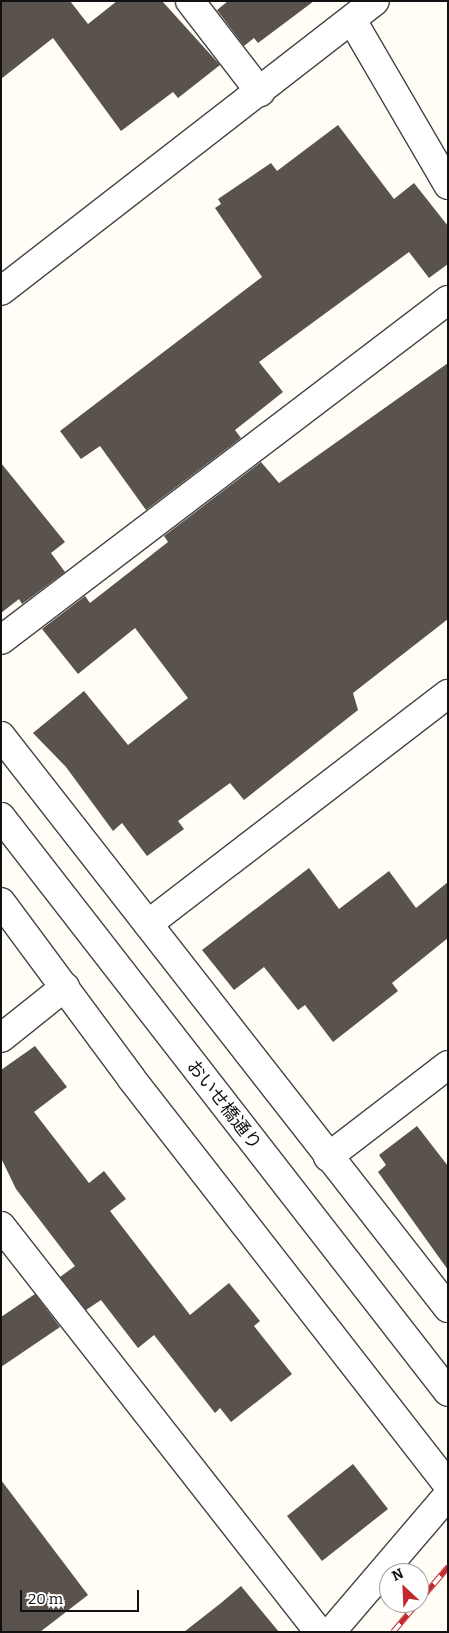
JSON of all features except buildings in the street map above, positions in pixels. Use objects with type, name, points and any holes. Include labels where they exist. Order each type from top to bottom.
[{"type":"street","points":[[190,1],[260,92]]},
{"type":"street","points":[[1,291],[375,1]]},
{"type":"street","points":[[352,20],[448,185]]},
{"type":"street","points":[[1,640],[448,300]]},
{"type":"street","points":[[148,924],[448,694]]},
{"type":"street","points":[[1,736],[328,1157],[448,1308]]},
{"type":"street","name":"おいせ橋通り","points":[[1,817],[448,1392]]},
{"type":"street","points":[[1,902],[448,1486]]},
{"type":"street","points":[[1,1038],[66,987]]},
{"type":"street","points":[[328,1157],[448,1065]]},
{"type":"street","points":[[1,1226],[319,1632]]},
{"type":"street","points":[[331,1632],[448,1495]]},
{"type":"railway","points":[[429,1589],[448,1567]]},
{"type":"railway","points":[[393,1632],[409,1613]]}]
